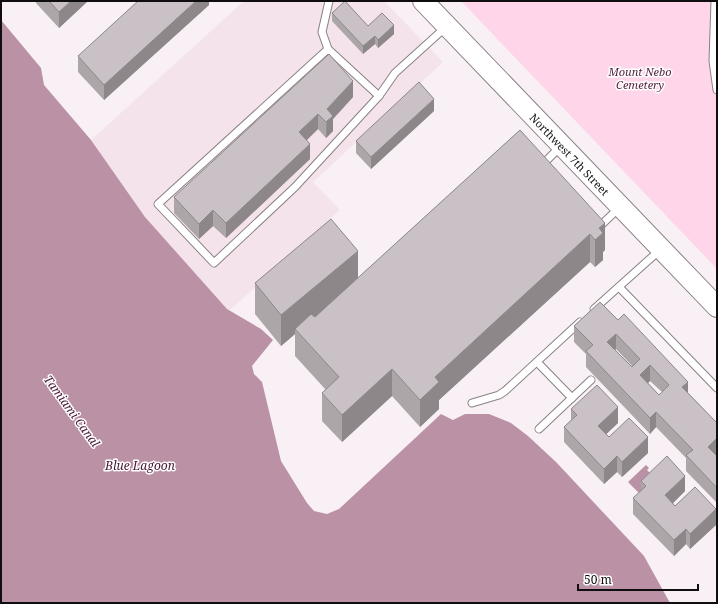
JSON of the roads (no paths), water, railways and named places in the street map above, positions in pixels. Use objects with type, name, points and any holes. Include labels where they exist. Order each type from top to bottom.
[{"type":"main road","name":"Northwest 7th Street","points":[[423,1],[717,307]]},
{"type":"lane","points":[[329,1],[322,32],[328,49],[379,96]]},
{"type":"lane","points":[[715,1],[713,61],[717,90]]},
{"type":"lane","points":[[328,49],[158,204],[214,263],[295,187],[379,96],[395,73],[447,26]]},
{"type":"lane","points":[[534,173],[562,145]]},
{"type":"lane","points":[[591,234],[621,206]]},
{"type":"lane","points":[[472,403],[499,396],[661,248]]},
{"type":"lane","points":[[619,287],[717,388]]},
{"type":"lane","points":[[537,362],[572,398]]},
{"type":"lane","points":[[539,429],[591,380]]},
{"type":"water","name":"Blue Lagoon","points":[[1,20],[41,68],[44,85],[91,140],[145,217],[227,309],[261,329],[273,340],[252,366],[254,374],[262,382],[281,461],[307,503],[314,511],[327,514],[339,509],[441,414],[453,420],[465,414],[489,414],[511,423],[528,436],[556,462],[644,556],[670,603],[1,603]]},
{"type":"water","points":[[646,465],[649,468],[647,470],[652,475],[645,487],[639,493],[628,482]]},
{"type":"park label","name":"Mount Nebo Cemetery","points":[[640,77]]},
{"type":"water label","name":"Tamiami Canal","points":[[72,411]]}]
